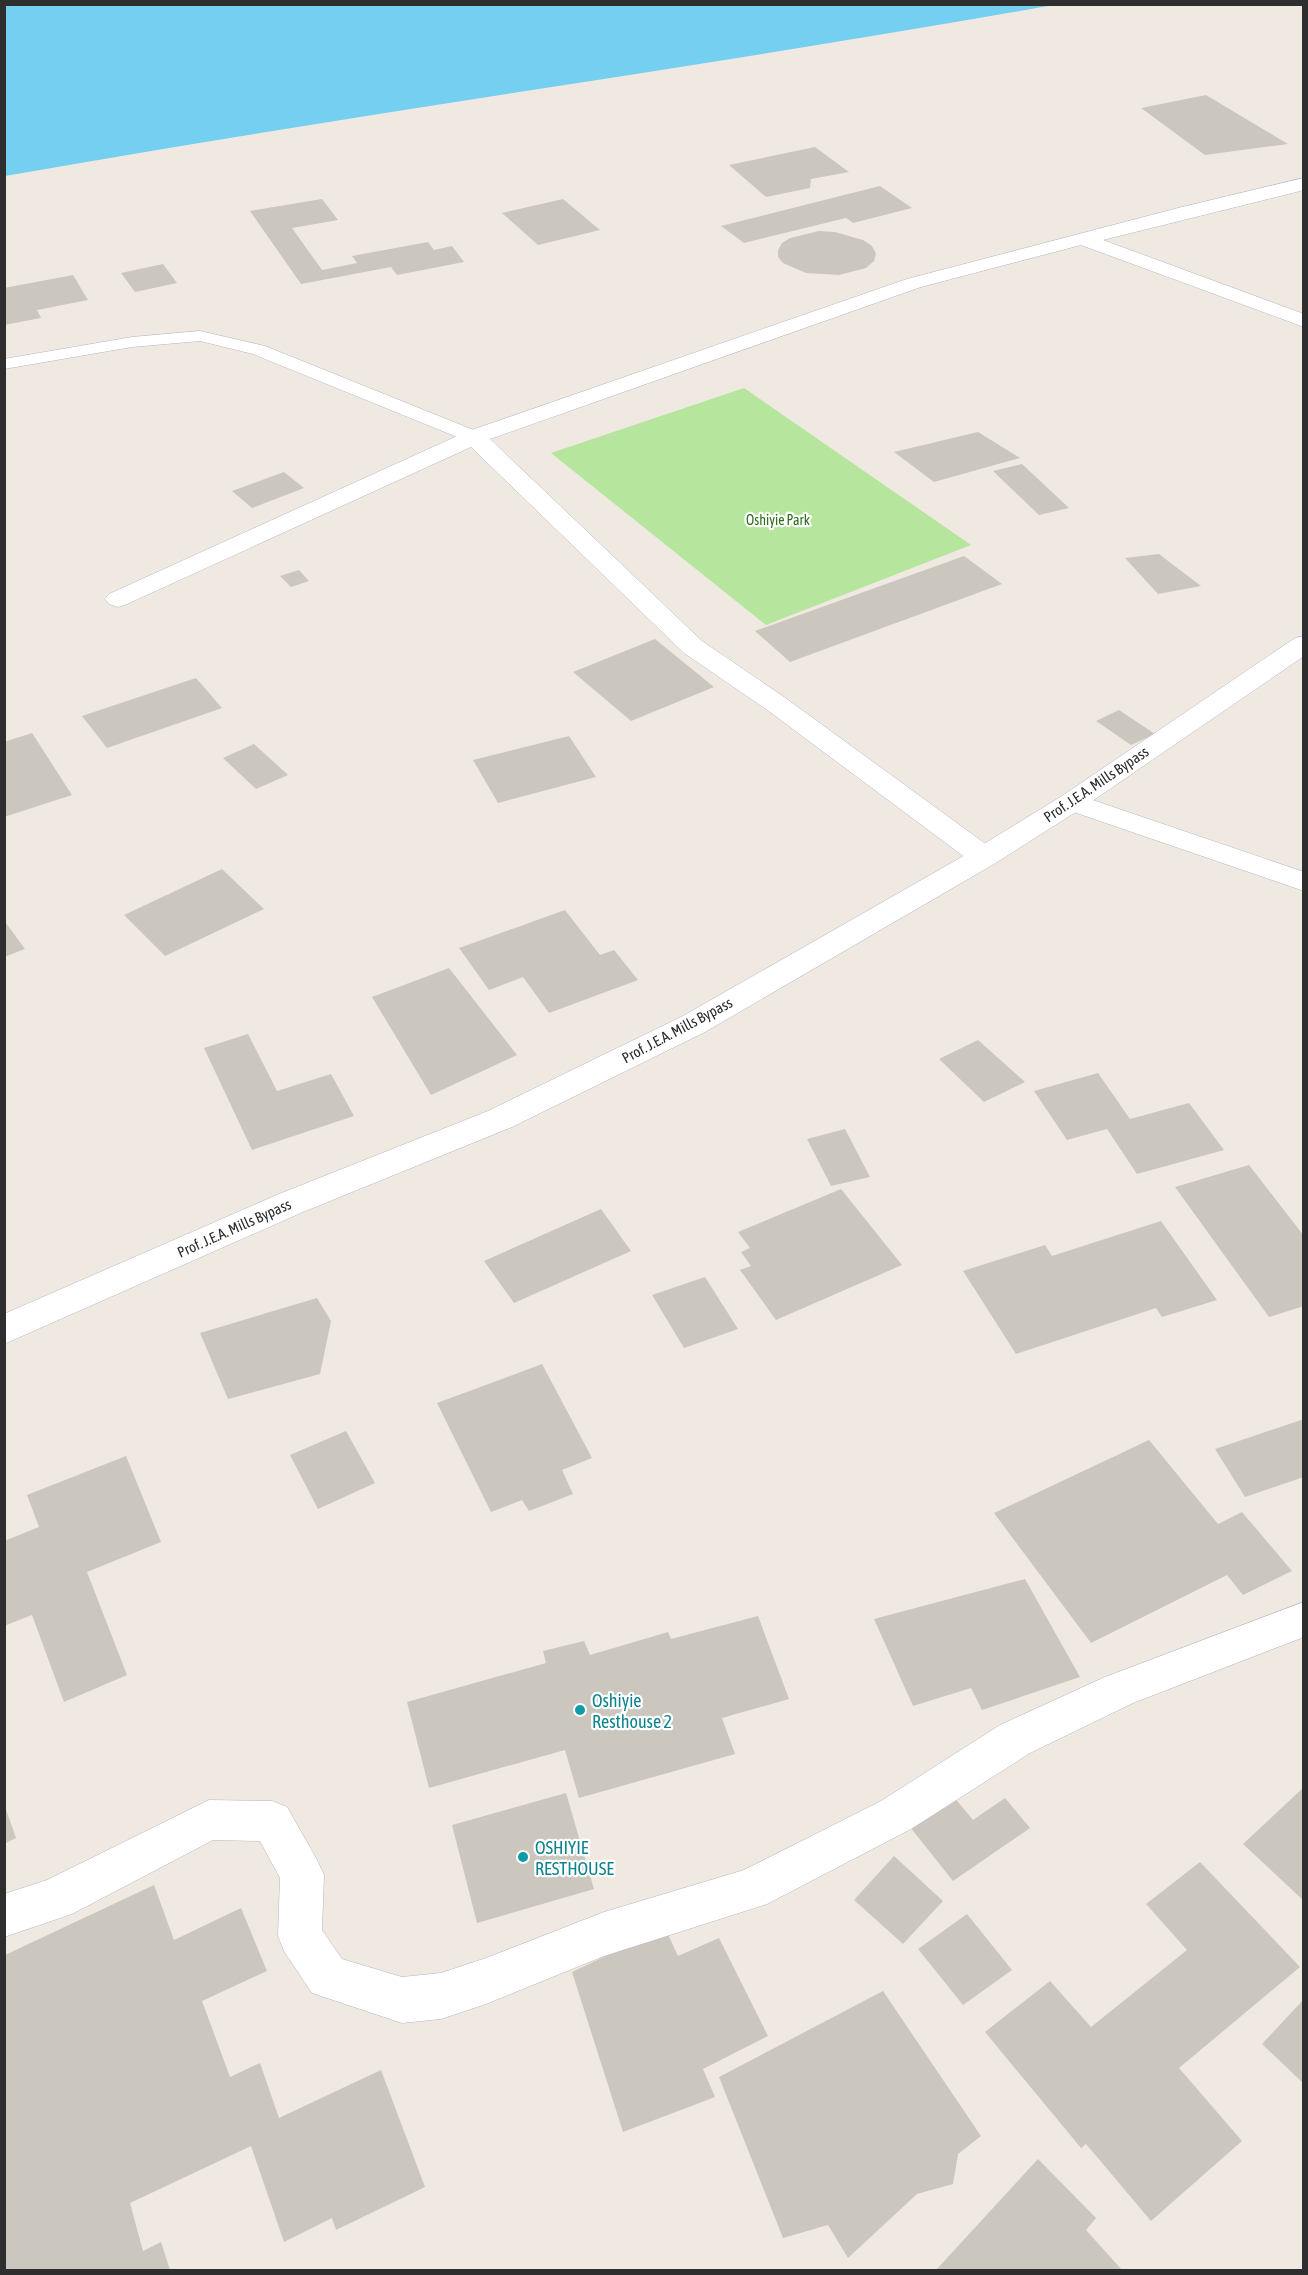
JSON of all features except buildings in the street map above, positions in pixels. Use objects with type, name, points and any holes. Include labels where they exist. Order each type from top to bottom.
[{"type":"street","points":[[118,599],[474,437],[914,284],[1304,184]]},
{"type":"street","points":[[1083,239],[1304,321]]},
{"type":"street","points":[[474,437],[693,647],[776,703],[984,857]]},
{"type":"street","name":"Prof. J.E.A. Mills Bypass","points":[[4,1330],[291,1203],[500,1119],[694,1024],[984,857],[1072,802],[1304,644]]},
{"type":"street","points":[[1072,802],[1304,882]]},
{"type":"street","points":[[4,1916],[56,1899],[209,1820],[272,1821],[302,1875],[300,1936],[328,1977],[402,2000],[441,1996],[486,1981],[604,1934],[752,1889],[896,1815],[1015,1739],[1119,1690],[1304,1619]]},
{"type":"lane","points":[[4,364],[132,342],[200,336],[259,350],[474,437]]},
{"type":"green space","name":"Oshiyie Park","points":[[744,388],[971,545],[766,625],[551,453]]},
{"type":"water","points":[[5,4],[1054,4],[1054,5],[5,176]]},
{"type":"place","name":"Oshiyie Resthouse 2","points":[[580,1710]]},
{"type":"place","name":"OSHIYIE RESTHOUSE","points":[[523,1857]]}]
